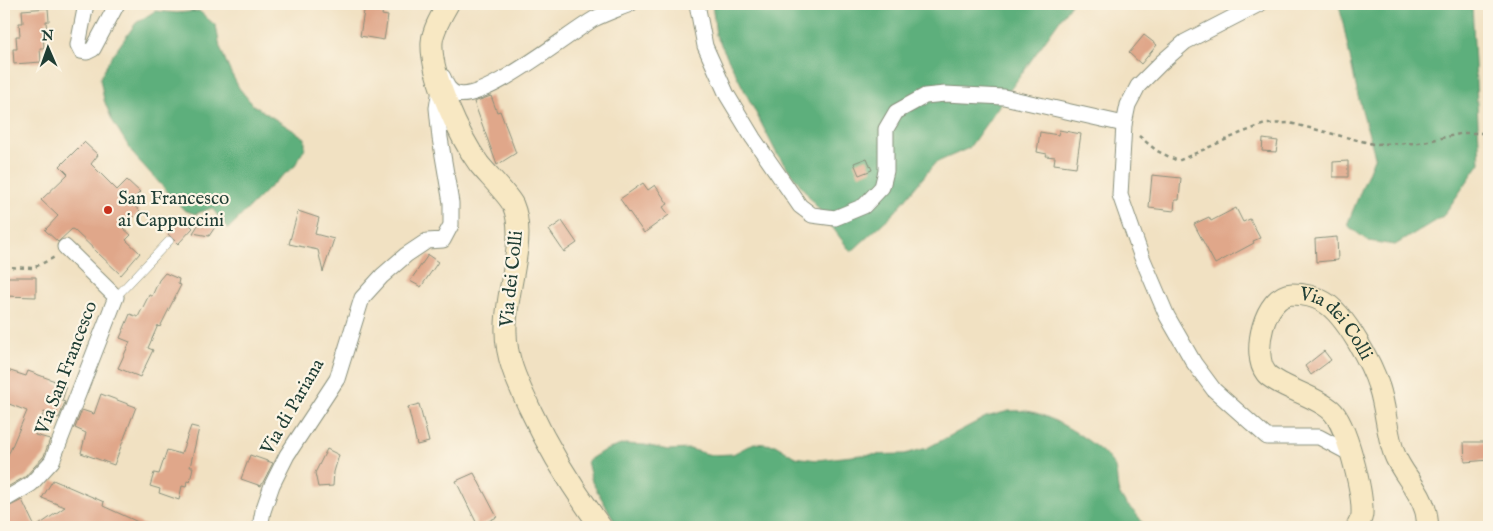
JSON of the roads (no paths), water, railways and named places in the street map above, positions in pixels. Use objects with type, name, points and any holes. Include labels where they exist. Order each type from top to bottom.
[{"type":"street","points":[[86,4],[78,45],[81,51],[87,52],[93,49],[117,4]]},
{"type":"street","points":[[448,4],[440,40],[442,74],[448,89],[457,94],[475,92],[503,79],[595,19],[630,4]]},
{"type":"street","name":"Via dei Colli","points":[[448,4],[437,25],[432,41],[434,64],[440,86],[468,149],[513,204],[518,226],[506,333],[513,372],[547,444],[583,503],[601,527]]},
{"type":"street","points":[[698,4],[705,46],[727,96],[795,199],[800,206],[812,215],[835,218],[864,206],[882,187],[886,171],[886,129],[896,112],[925,96],[945,94],[1004,97],[1124,124]]},
{"type":"street","points":[[1258,4],[1185,42],[1138,86],[1128,105],[1124,124],[1120,195],[1141,255],[1167,316],[1194,363],[1214,390],[1268,437],[1319,438],[1350,454]]},
{"type":"street","name":"Via di Pariana","points":[[260,527],[263,511],[272,485],[287,455],[337,379],[362,298],[382,276],[406,255],[427,241],[442,240],[450,228],[451,203],[437,108],[440,86]]},
{"type":"street","name":"Via San Francesco","points":[[4,500],[31,484],[52,461],[116,297],[65,247]]},
{"type":"street","name":"Via dei Colli","points":[[1356,527],[1362,516],[1361,496],[1346,434],[1339,420],[1331,410],[1289,389],[1266,373],[1262,364],[1260,348],[1262,325],[1273,304],[1289,294],[1308,295],[1326,303],[1343,320],[1370,363],[1380,388],[1388,434],[1395,456],[1426,508],[1428,527]]},
{"type":"lane","points":[[116,297],[169,241]]},
{"type":"place","name":"San Francesco ai Cappuccini","points":[[108,210]]}]
